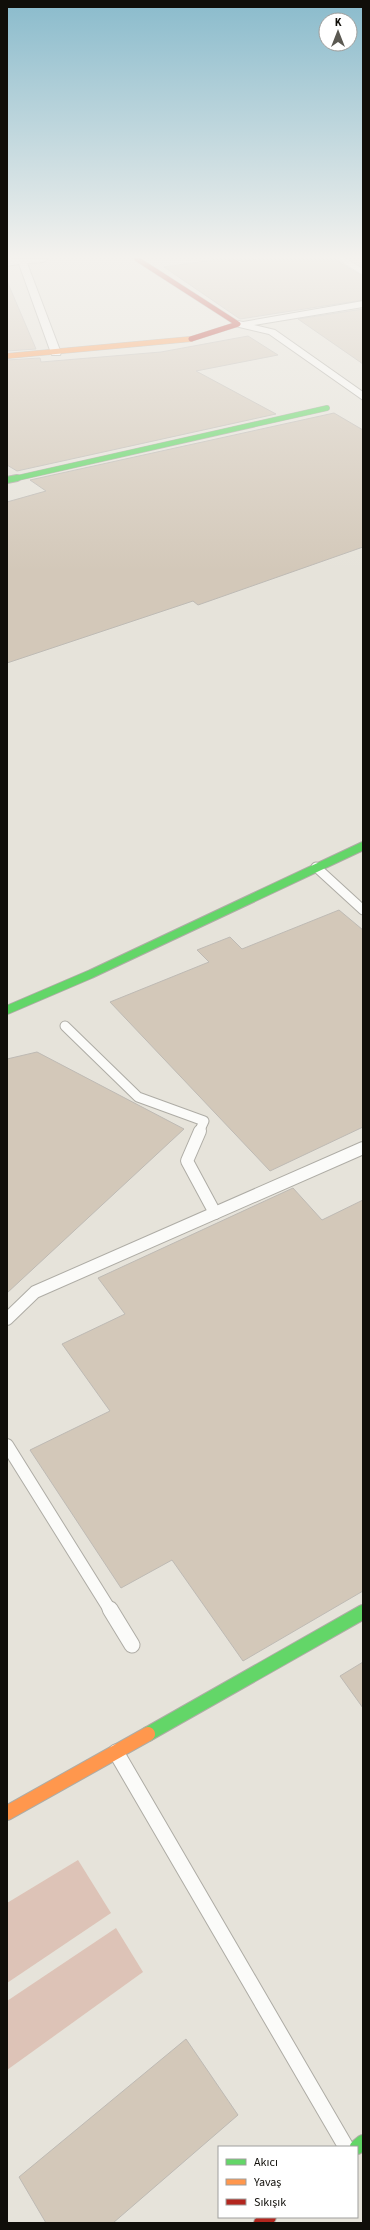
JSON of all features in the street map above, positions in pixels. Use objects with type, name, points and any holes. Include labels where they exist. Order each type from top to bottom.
[{"type":"street","points":[[315,363],[363,397]]},
{"type":"street","points":[[8,478],[326,408]]},
{"type":"street","points":[[7,1010],[91,974],[363,846]]},
{"type":"street","points":[[7,1813],[363,1612]]},
{"type":"lane","points":[[316,868],[363,910]]},
{"type":"lane","points":[[65,1026],[138,1097],[204,1121],[187,1161],[215,1213]]},
{"type":"lane","points":[[7,1320],[35,1292],[363,1148]]},
{"type":"lane","points":[[7,1445],[132,1645]]},
{"type":"lane","points":[[116,1752],[345,2146]]},
{"type":"shaded area","points":[[78,1860],[111,1913],[7,1983],[7,1903]]},
{"type":"shaded area","points":[[116,1928],[143,1972],[7,2070],[7,2001]]},
{"type":"building","points":[[7,363],[237,363],[196,371],[276,414],[17,471],[7,465]]},
{"type":"building","points":[[334,413],[363,430],[363,547],[198,605],[193,601],[7,663],[7,502],[46,491],[30,480]]},
{"type":"building","points":[[339,910],[363,930],[363,1127],[270,1171],[110,1002],[209,962],[197,950],[230,937],[242,949]]},
{"type":"building","points":[[37,1052],[184,1129],[7,1293],[7,1059]]},
{"type":"building","points":[[293,1188],[322,1220],[363,1200],[363,1591],[243,1661],[172,1560],[121,1588],[30,1450],[110,1411],[62,1344],[125,1314],[98,1278]]},
{"type":"building","points":[[363,1662],[363,1708],[340,1676]]},
{"type":"building","points":[[186,2039],[238,2115],[113,2223],[46,2223],[19,2177]]},
{"type":"traffic: fast","points":[[7,480],[327,408]]},
{"type":"traffic: fast","points":[[7,1010],[91,974],[363,846]]},
{"type":"traffic: fast","points":[[148,1734],[363,1612]]},
{"type":"traffic: fast","points":[[358,2146],[363,2142]]},
{"type":"traffic: slow","points":[[7,1813],[148,1734]]},
{"type":"traffic: jam","points":[[261,2223],[268,2218]]}]
